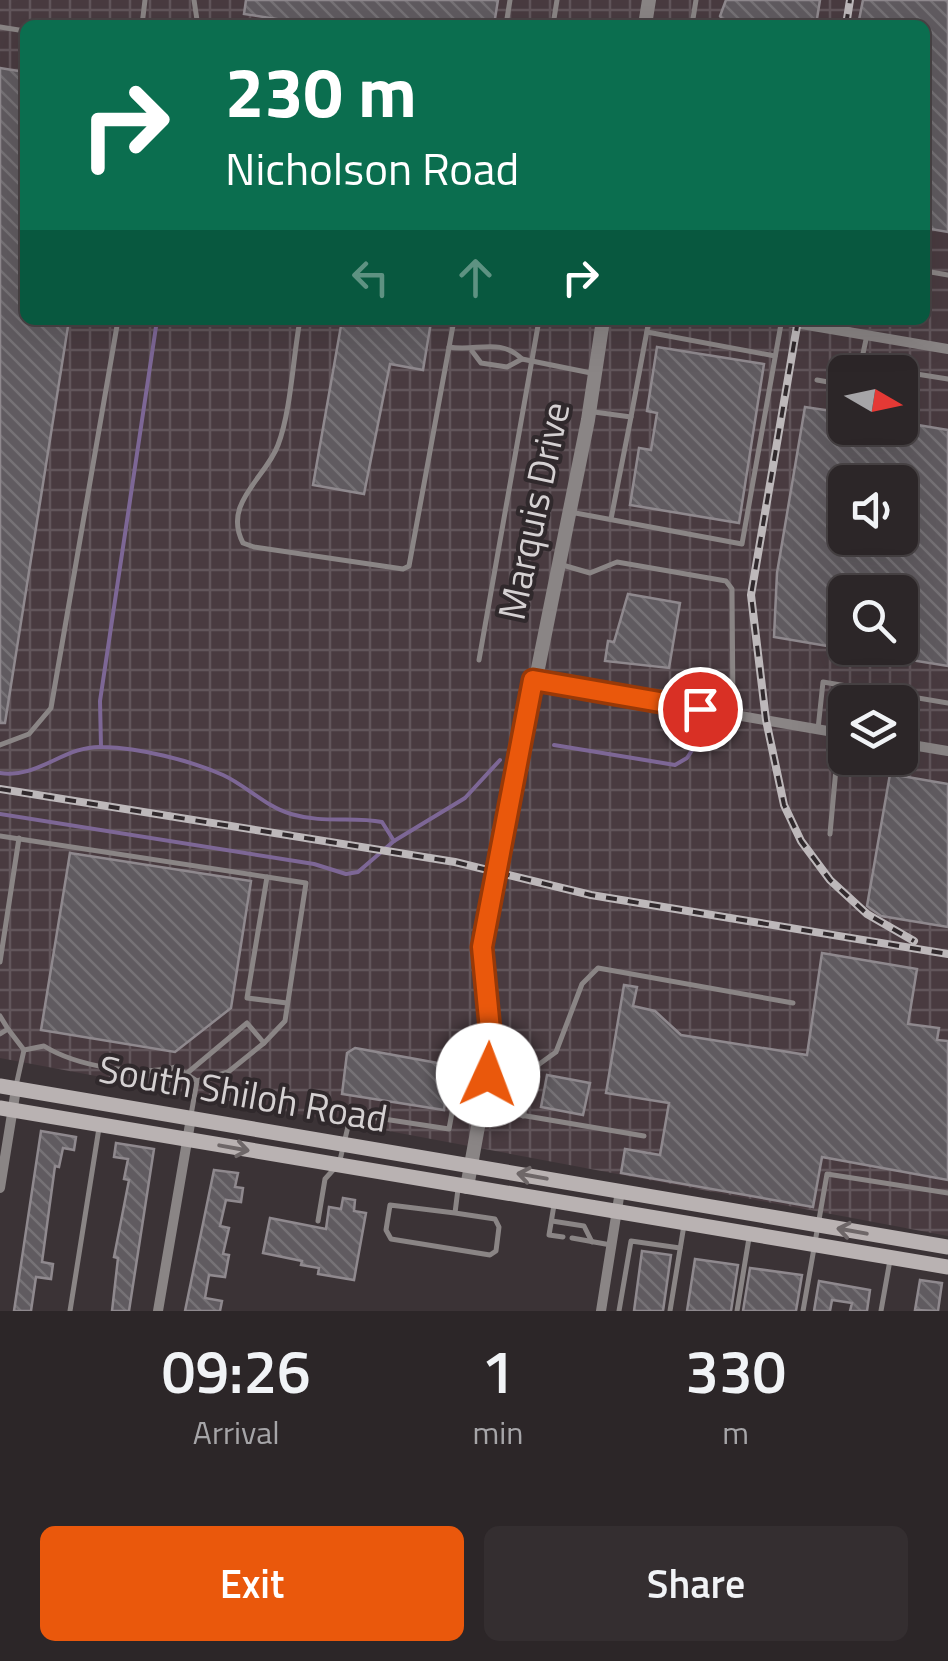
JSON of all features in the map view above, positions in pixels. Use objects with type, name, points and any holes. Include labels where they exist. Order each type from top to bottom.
[{"type":"main road","name":"South Shiloh Road","points":[[8,1087],[948,1248]]},
{"type":"main road","name":"South Shiloh Road","points":[[6,1109],[948,1267]]},
{"type":"street","name":"Marquis Drive","points":[[463,1186],[492,1050],[482,947],[589,411],[602,325]]},
{"type":"street","points":[[824,325],[948,350]]},
{"type":"street","points":[[533,680],[828,731]]},
{"type":"street","points":[[918,746],[948,751]]},
{"type":"street","points":[[0,1188],[8,1087]]},
{"type":"street","points":[[158,1311],[191,1118]]},
{"type":"street","points":[[601,1311],[620,1190]]},
{"type":"lane","points":[[0,745],[29,734],[52,708],[117,325]]},
{"type":"lane","points":[[299,325],[278,446],[244,494],[238,534],[242,543],[254,547],[403,570],[409,566],[453,325]]},
{"type":"lane","points":[[479,660],[537,325]]},
{"type":"lane","points":[[611,520],[648,325]]},
{"type":"lane","points":[[568,511],[742,544],[779,325]]},
{"type":"lane","points":[[646,332],[775,356]]},
{"type":"lane","points":[[863,355],[867,336]]},
{"type":"lane","points":[[449,347],[472,351],[485,344],[511,348],[522,359],[594,374]]},
{"type":"lane","points":[[472,351],[481,363],[507,367],[522,359]]},
{"type":"lane","points":[[918,376],[948,379]]},
{"type":"lane","points":[[817,380],[828,382]]},
{"type":"lane","points":[[589,411],[632,418]]},
{"type":"lane","points":[[556,564],[590,572],[617,562],[726,581],[732,589],[733,714]]},
{"type":"lane","points":[[818,729],[823,682],[948,704]]},
{"type":"lane","points":[[830,834],[837,775]]},
{"type":"lane","points":[[0,836],[306,884],[284,1021],[228,1072],[197,1081],[176,1066],[156,1072],[60,1056],[44,1046],[24,1050]]},
{"type":"lane","points":[[0,962],[20,838]]},
{"type":"lane","points":[[268,877],[248,998],[287,1004]]},
{"type":"lane","points":[[523,1116],[538,1066],[556,1052],[582,984],[598,968],[793,1003]]},
{"type":"lane","points":[[0,1016],[24,1050]]},
{"type":"lane","points":[[186,1074],[247,1023],[264,1043]]},
{"type":"lane","points":[[0,1034],[8,1029]]},
{"type":"lane","points":[[8,1087],[24,1050]]},
{"type":"lane","points":[[318,1222],[325,1179],[338,1165],[350,1114],[449,1128],[460,1069],[488,1075]]},
{"type":"lane","points":[[191,1118],[197,1081]]},
{"type":"lane","points":[[482,1109],[644,1136]]},
{"type":"lane","points":[[70,1311],[99,1125]]},
{"type":"lane","points":[[803,1311],[827,1174],[948,1193]]},
{"type":"lane","points":[[455,1213],[463,1186]]},
{"type":"lane","points":[[554,1202],[549,1235],[563,1237]]},
{"type":"lane","points":[[395,1203],[455,1213],[496,1219],[500,1227],[496,1251],[490,1255],[391,1239],[386,1230],[390,1205],[395,1203]]},
{"type":"lane","points":[[552,1220],[584,1226],[592,1242]]},
{"type":"lane","points":[[670,1311],[684,1224]]},
{"type":"lane","points":[[737,1311],[750,1235]]},
{"type":"lane","points":[[572,1238],[611,1245]]},
{"type":"lane","points":[[619,1311],[631,1241],[680,1248]]},
{"type":"lane","points":[[881,1311],[890,1257]]},
{"type":"shaded area","points":[[0,0],[948,0],[948,1236],[0,1058]]},
{"type":"building","points":[[246,0],[498,0],[495,20],[283,20],[244,14]]},
{"type":"building","points":[[726,0],[820,0],[817,20],[723,20],[720,16]]},
{"type":"building","points":[[863,0],[948,0],[948,232],[930,229],[930,20],[859,20]]},
{"type":"building","points":[[0,68],[20,71],[20,325],[68,325],[5,723],[0,723]]},
{"type":"building","points":[[341,325],[430,325],[423,370],[390,364],[364,494],[313,485]]},
{"type":"building","points":[[657,347],[764,364],[739,523],[630,505],[639,448],[651,450],[657,413],[647,411]]},
{"type":"building","points":[[805,407],[828,410],[828,445],[918,445],[918,425],[948,430],[948,666],[918,661],[918,575],[828,575],[828,646],[774,637],[777,573]]},
{"type":"building","points":[[628,594],[680,603],[669,668],[605,661],[608,641],[614,642]]},
{"type":"building","points":[[890,775],[948,784],[948,927],[881,916],[867,906]]},
{"type":"building","points":[[70,853],[251,881],[231,1008],[175,1052],[41,1030]]},
{"type":"building","points":[[822,953],[917,969],[908,1024],[939,1028],[937,1040],[948,1041],[948,1180],[822,1157],[813,1207],[621,1173],[625,1149],[660,1155],[669,1103],[606,1093],[624,985],[637,987],[633,1006],[655,1011],[681,1035],[807,1055]]},
{"type":"building","points":[[355,1048],[443,1064],[449,1073],[444,1110],[342,1094],[347,1053]]},
{"type":"building","points":[[547,1075],[590,1083],[583,1115],[541,1107]]},
{"type":"building","points":[[41,1131],[76,1137],[74,1150],[63,1148],[59,1167],[55,1166],[42,1262],[53,1264],[51,1279],[36,1277],[31,1311],[14,1311]]},
{"type":"building","points":[[116,1143],[154,1149],[129,1311],[112,1311],[118,1258],[114,1257],[129,1180],[124,1179],[128,1159],[114,1157]]},
{"type":"building","points":[[214,1170],[238,1173],[235,1187],[243,1188],[241,1202],[226,1200],[220,1226],[229,1228],[223,1254],[229,1255],[225,1277],[209,1275],[205,1298],[222,1301],[220,1311],[185,1311]]},
{"type":"building","points":[[343,1198],[355,1200],[354,1211],[366,1213],[354,1280],[318,1274],[319,1268],[301,1265],[302,1261],[263,1253],[270,1218],[326,1229],[329,1207],[341,1209]]},
{"type":"building","points":[[642,1251],[671,1255],[663,1311],[634,1311]]},
{"type":"building","points":[[695,1259],[738,1265],[731,1311],[687,1311]]},
{"type":"building","points":[[750,1268],[802,1275],[796,1311],[743,1311]]},
{"type":"building","points":[[920,1280],[942,1283],[938,1311],[915,1310]]},
{"type":"building","points":[[819,1281],[870,1290],[867,1311],[850,1311],[852,1303],[832,1300],[830,1311],[814,1311]]},
{"type":"waterway","points":[[101,747],[100,701],[156,325]]},
{"type":"waterway","points":[[554,745],[675,765],[687,758],[702,735]]},
{"type":"waterway","points":[[0,773],[27,771],[89,748],[148,752],[223,775],[291,814],[382,822],[394,841]]},
{"type":"waterway","points":[[0,814],[314,864],[346,874],[358,872],[394,841],[465,798],[500,760]]},
{"type":"railway","points":[[847,20],[850,0]]},
{"type":"railway","points":[[797,325],[751,595],[766,720],[784,805],[801,841],[830,880],[867,914],[914,941]]},
{"type":"railway","points":[[0,789],[455,862],[591,895],[948,954]]},
{"type":"route","points":[[488,1075],[492,1050],[482,947],[533,680],[700,709]]}]
